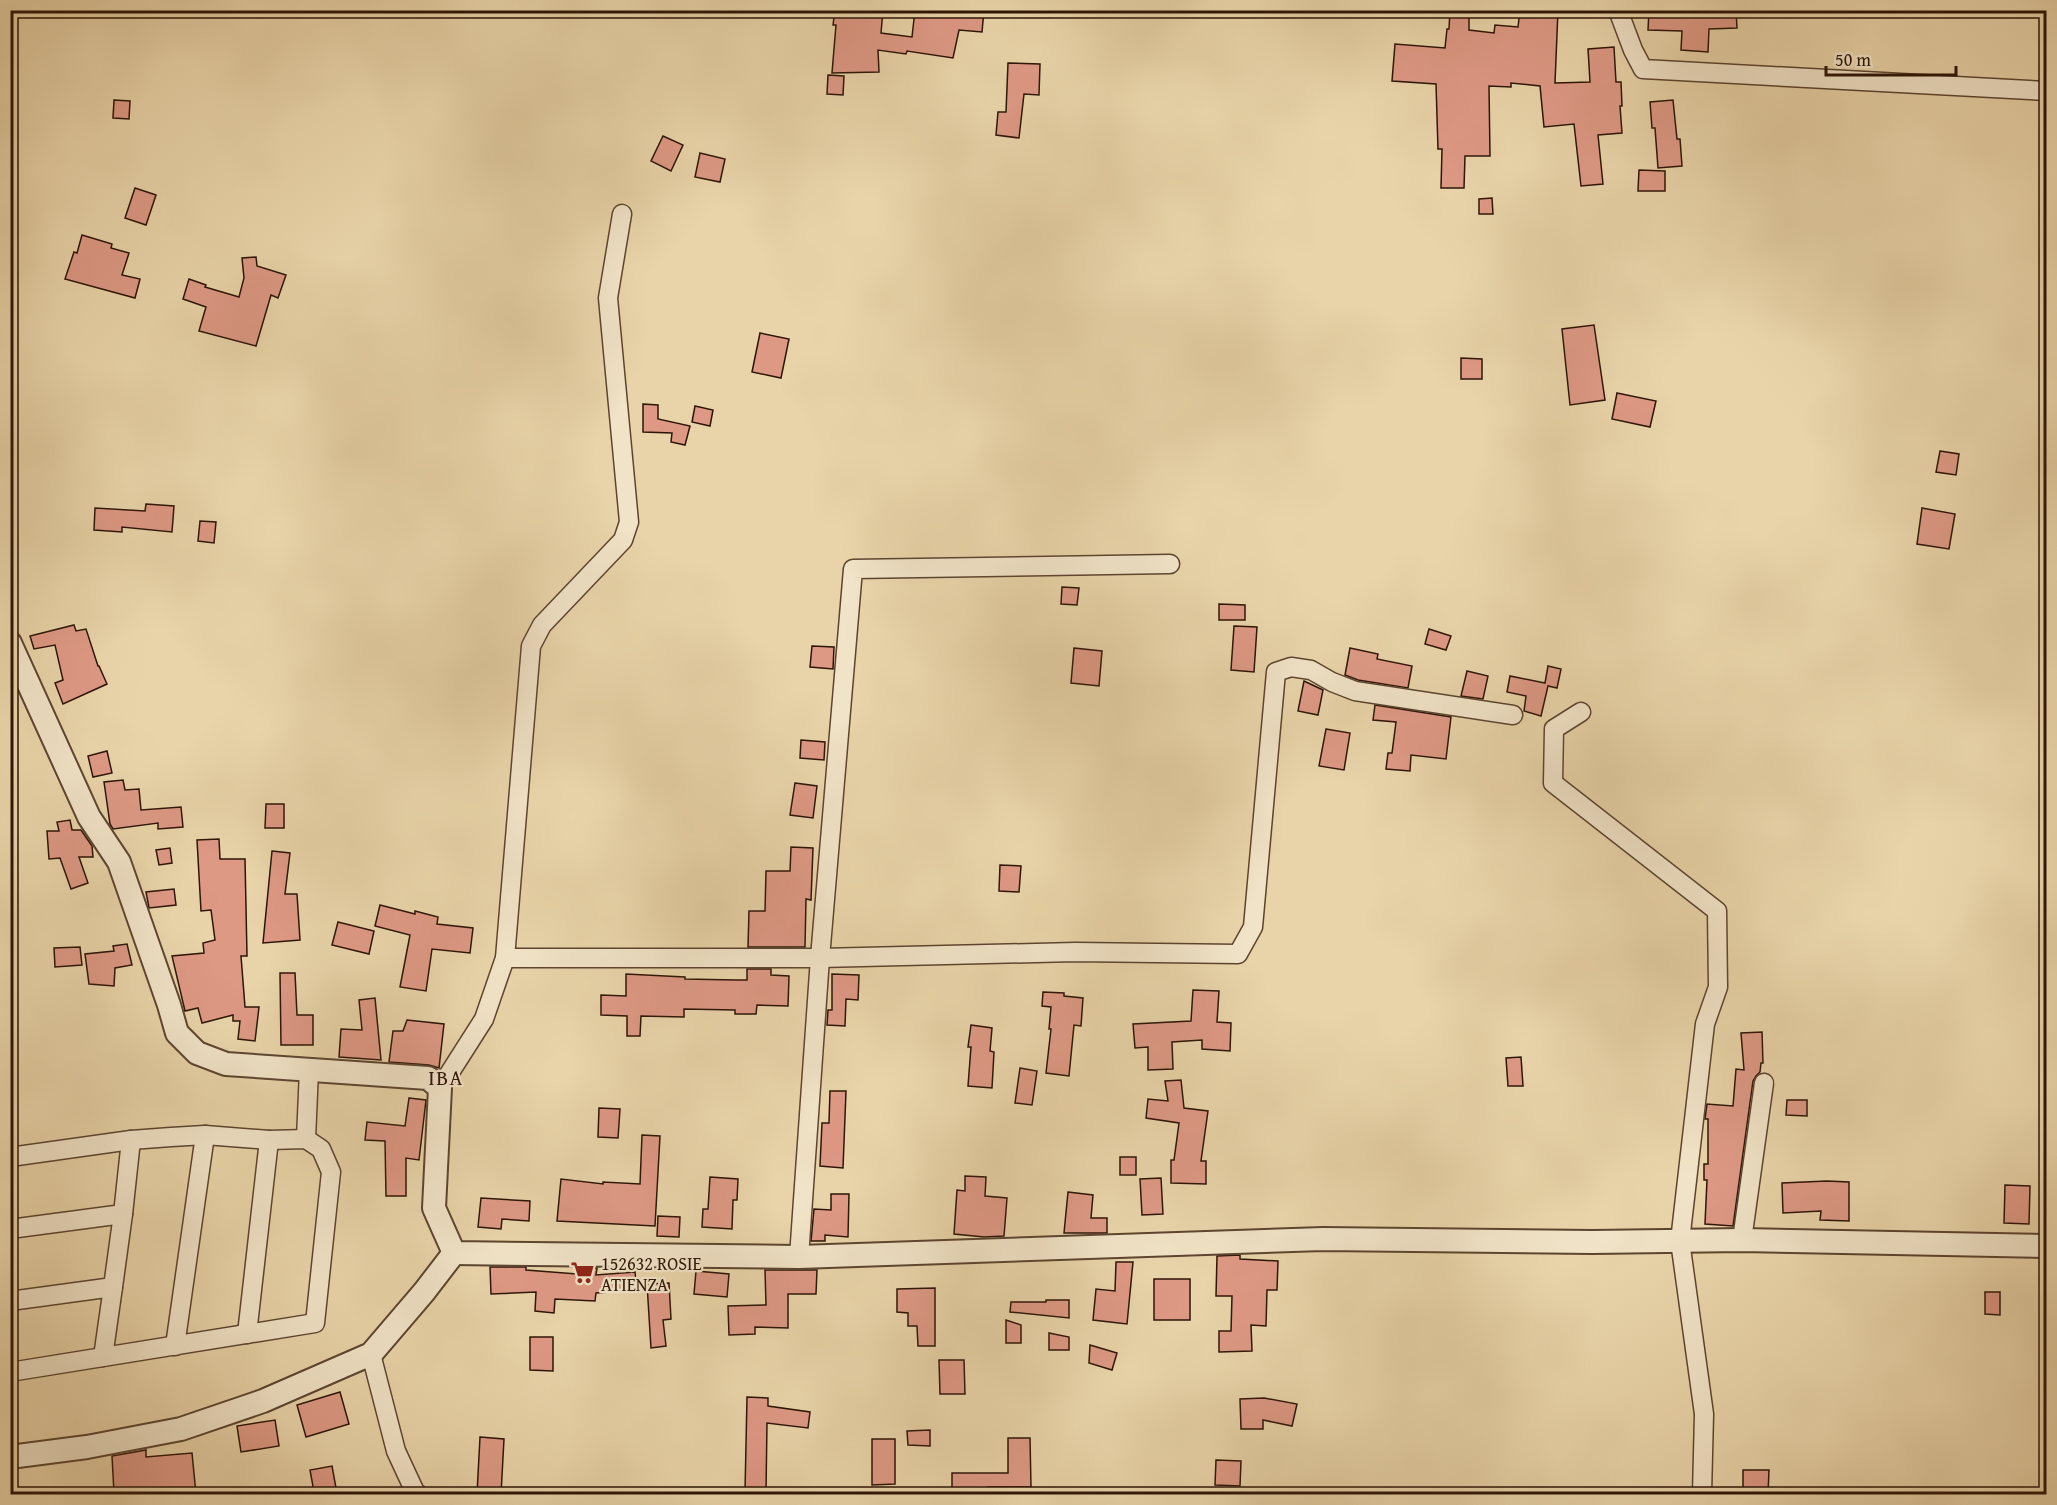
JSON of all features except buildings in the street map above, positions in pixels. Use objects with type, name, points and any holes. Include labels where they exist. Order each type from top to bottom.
[{"type":"street","points":[[1617,10],[1643,69],[1696,70],[2046,92]]},
{"type":"street","points":[[454,1253],[434,1208],[440,1088],[484,1018],[505,958],[531,646],[542,625],[623,540],[629,522],[608,297],[622,214]]},
{"type":"street","points":[[799,1257],[819,958],[853,569],[1170,564]]},
{"type":"street","points":[[10,643],[89,817],[119,862],[177,1033],[197,1053],[226,1064],[428,1078],[440,1088]]},
{"type":"street","points":[[505,958],[819,958],[1075,952],[1238,954],[1253,927],[1276,672],[1291,667],[1311,670],[1355,691],[1513,715]]},
{"type":"street","points":[[1581,712],[1554,729],[1553,783],[1717,911],[1718,987],[1706,1024],[1680,1241],[1704,1414],[1702,1494]]},
{"type":"street","points":[[306,1139],[309,1070]]},
{"type":"street","points":[[1742,1240],[1764,1083]]},
{"type":"street","points":[[175,1346],[205,1136]]},
{"type":"street","points":[[10,1156],[131,1140],[205,1136],[269,1140],[306,1139],[321,1149],[331,1172],[315,1323],[10,1372]]},
{"type":"street","points":[[104,1357],[131,1140]]},
{"type":"street","points":[[247,1334],[269,1140]]},
{"type":"street","points":[[10,1229],[123,1214]]},
{"type":"street","points":[[454,1253],[799,1257],[1323,1239],[1592,1242],[1742,1240],[2046,1246]]},
{"type":"street","points":[[10,1457],[182,1429],[263,1401],[371,1354],[454,1253]]},
{"type":"street","points":[[10,1301],[113,1287]]},
{"type":"street","points":[[371,1354],[396,1451],[418,1494]]},
{"type":"place","name":"152632 ROSIE ATIENZA","points":[[583,1273]]},
{"type":"district","name":"IBA","points":[[446,1077]]}]
